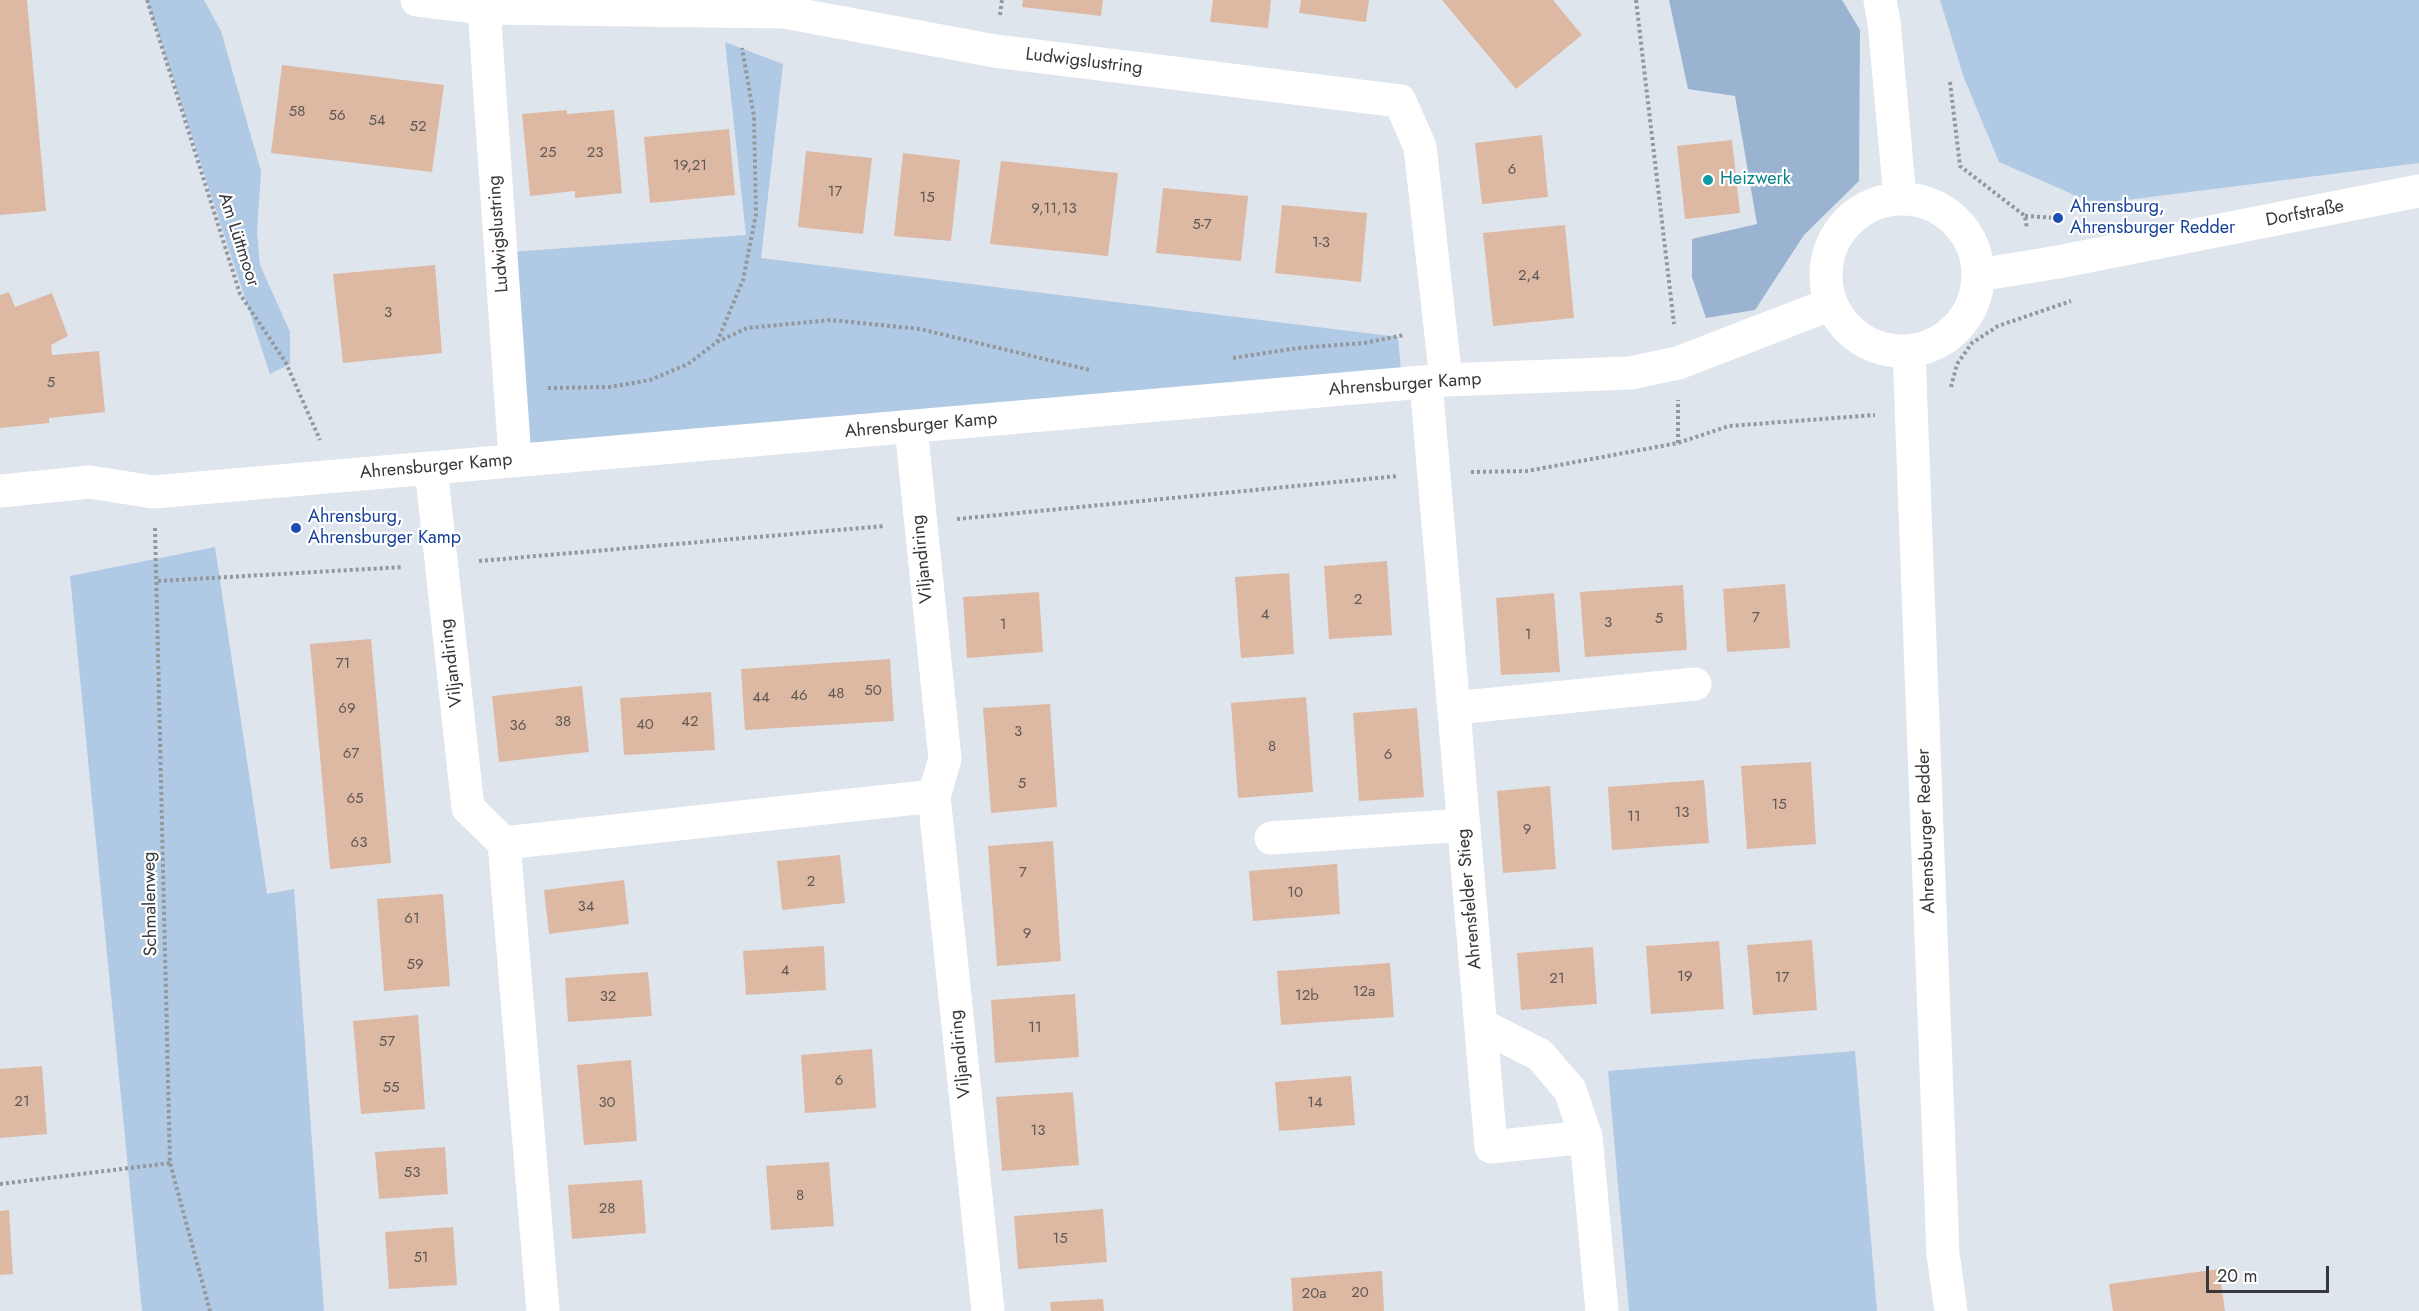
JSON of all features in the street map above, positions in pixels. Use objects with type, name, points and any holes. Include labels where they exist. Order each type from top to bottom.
[{"type":"street","points":[[417,0],[485,4]]},
{"type":"street","name":"Ludwigslustring","points":[[515,459],[485,4],[784,12],[995,51],[1400,101],[1420,147],[1440,326],[1436,381]]},
{"type":"street","points":[[1883,7],[1900,198]]},
{"type":"street","name":"Dorfstraße","points":[[1978,275],[2419,191]]},
{"type":"street","points":[[1900,198],[1930,204],[1955,220],[1972,245],[1978,275],[1975,297],[1965,317],[1950,334],[1930,346],[1909,351],[1884,349],[1862,340],[1844,325],[1831,304],[1825,280],[1827,256],[1837,232],[1854,215],[1876,203],[1900,198]]},
{"type":"street","name":"Ahrensburger Kamp","points":[[0,490],[90,482],[153,492],[1436,381],[1630,373],[1678,363],[1831,304]]},
{"type":"street","name":"Ahrensburger Redder","points":[[1909,351],[1943,1254],[1951,1311]]},
{"type":"street","name":"Ahrensfelder Stieg","points":[[1436,381],[1434,472],[1491,1147],[1586,1137]]},
{"type":"street","name":"Viljandiring","points":[[911,427],[918,523],[945,759],[934,796],[988,1311]]},
{"type":"street","name":"Viljandiring","points":[[431,468],[468,808],[504,843]]},
{"type":"street","points":[[1454,708],[1695,684]]},
{"type":"street","points":[[543,1311],[504,843],[934,796]]},
{"type":"street","points":[[1271,838],[1464,825]]},
{"type":"street","points":[[1480,1025],[1540,1055],[1570,1090],[1586,1137],[1602,1311]]},
{"type":"path","name":"Am Lüttmoor","points":[[147,0],[240,294],[286,363],[319,434],[327,476]]},
{"type":"path","points":[[1636,0],[1678,363]]},
{"type":"path","points":[[717,342],[743,280],[756,214],[754,117],[743,60],[741,11]]},
{"type":"path","points":[[1950,82],[1960,166],[2025,216],[2058,218]]},
{"type":"path","points":[[2025,216],[2033,265]]},
{"type":"path","points":[[1951,390],[1957,364],[1972,343],[1998,326],[2082,298]]},
{"type":"path","points":[[510,387],[610,387],[650,380],[688,364],[717,342],[747,328],[800,321],[876,323],[968,339],[1064,366],[1093,371]]},
{"type":"path","points":[[1222,360],[1298,348],[1364,343],[1440,326]]},
{"type":"path","points":[[158,581],[440,565],[918,523],[1434,472],[1527,471],[1678,442],[1729,426],[1910,412]]},
{"type":"path","name":"Schmalenweg","points":[[153,492],[158,581],[170,1163],[210,1311]]},
{"type":"path","points":[[0,1184],[170,1163]]},
{"type":"shaded area","points":[[147,0],[204,0],[221,31],[261,171],[257,233],[260,265],[290,332],[290,364],[270,374]]},
{"type":"shaded area","points":[[1669,0],[1842,0],[1860,30],[1859,181],[1804,235],[1755,310],[1706,318],[1692,277],[1692,239],[1757,224],[1735,96],[1688,89]]},
{"type":"shaded area","points":[[1940,0],[2419,0],[2419,163],[2095,204],[1999,162],[1964,78]]},
{"type":"shaded area","points":[[725,42],[783,64],[761,258],[1398,337],[1401,371],[525,444],[510,252],[746,235]]},
{"type":"shaded area","points":[[215,547],[267,894],[294,889],[324,1311],[142,1311],[70,576]]},
{"type":"shaded area","points":[[1855,1051],[1877,1311],[1629,1311],[1608,1071]]},
{"type":"building","points":[[0,0],[27,0],[46,211],[0,215]]},
{"type":"building","points":[[1023,0],[1103,0],[1101,16],[1022,7]]},
{"type":"building","points":[[1213,0],[1271,0],[1268,28],[1210,22]]},
{"type":"building","points":[[1301,0],[1369,0],[1366,22],[1299,13]]},
{"type":"building","points":[[1442,0],[1553,0],[1582,35],[1516,89]]},
{"type":"building","points":[[282,65],[444,85],[432,172],[271,153]]},
{"type":"building","points":[[567,110],[567,114],[614,110],[622,193],[575,198],[575,191],[530,196],[522,114]]},
{"type":"building","points":[[729,129],[735,195],[650,203],[644,137]]},
{"type":"building","points":[[1542,135],[1548,197],[1482,204],[1475,143]]},
{"type":"building","name":"Heizwerk","points":[[1732,140],[1740,213],[1685,219],[1677,146]]},
{"type":"building","points":[[806,151],[872,158],[863,234],[798,227]]},
{"type":"building","points":[[903,153],[960,160],[951,241],[894,236]]},
{"type":"building","points":[[1001,161],[1118,173],[1108,256],[990,244]]},
{"type":"building","points":[[1163,188],[1248,196],[1241,261],[1156,253]]},
{"type":"building","points":[[1282,205],[1367,213],[1361,282],[1275,273]]},
{"type":"building","points":[[1565,225],[1574,318],[1493,326],[1483,233]]},
{"type":"building","points":[[435,265],[442,353],[343,363],[333,274]]},
{"type":"building","points":[[9,292],[15,307],[52,293],[68,336],[51,345],[52,355],[99,351],[105,412],[49,418],[49,423],[0,428],[0,295]]},
{"type":"building","points":[[1387,561],[1392,635],[1329,639],[1324,566]]},
{"type":"building","points":[[1289,573],[1294,654],[1241,658],[1235,577]]},
{"type":"building","points":[[1785,584],[1790,648],[1727,652],[1723,589]]},
{"type":"building","points":[[1683,585],[1687,650],[1585,657],[1580,592]]},
{"type":"building","points":[[1039,592],[1043,652],[967,658],[963,597]]},
{"type":"building","points":[[1554,593],[1560,672],[1501,675],[1496,598]]},
{"type":"building","points":[[371,639],[391,863],[330,869],[310,644]]},
{"type":"building","points":[[890,659],[894,721],[745,730],[741,669]]},
{"type":"building","points":[[582,686],[589,752],[499,762],[492,696]]},
{"type":"building","points":[[711,692],[715,750],[624,755],[620,698]]},
{"type":"building","points":[[1306,697],[1313,792],[1238,798],[1231,703]]},
{"type":"building","points":[[1050,704],[1057,807],[991,813],[983,708]]},
{"type":"building","points":[[1417,708],[1424,797],[1359,801],[1353,713]]},
{"type":"building","points":[[1811,762],[1816,844],[1747,849],[1741,766]]},
{"type":"building","points":[[1704,780],[1709,843],[1612,850],[1608,787]]},
{"type":"building","points":[[1550,786],[1556,869],[1503,873],[1497,791]]},
{"type":"building","points":[[1053,841],[1061,961],[997,966],[988,846]]},
{"type":"building","points":[[840,855],[845,903],[782,910],[777,861]]},
{"type":"building","points":[[1337,864],[1340,914],[1253,921],[1249,871]]},
{"type":"building","points":[[624,880],[629,924],[549,934],[544,890]]},
{"type":"building","points":[[443,894],[450,986],[384,991],[377,899]]},
{"type":"building","points":[[1812,940],[1817,1010],[1753,1015],[1747,945]]},
{"type":"building","points":[[1719,941],[1724,1009],[1651,1014],[1646,946]]},
{"type":"building","points":[[824,946],[826,990],[746,995],[743,951]]},
{"type":"building","points":[[1593,947],[1597,1004],[1521,1010],[1517,953]]},
{"type":"building","points":[[1390,963],[1394,1017],[1281,1025],[1277,971]]},
{"type":"building","points":[[648,972],[652,1016],[568,1022],[565,978]]},
{"type":"building","points":[[1075,994],[1079,1057],[995,1063],[991,1000]]},
{"type":"building","points":[[418,1015],[425,1109],[361,1114],[353,1021]]},
{"type":"building","points":[[872,1049],[876,1108],[805,1113],[801,1055]]},
{"type":"building","points":[[631,1060],[637,1141],[584,1145],[577,1065]]},
{"type":"building","points":[[42,1066],[47,1134],[0,1138],[0,1069]]},
{"type":"building","points":[[1351,1076],[1355,1125],[1279,1131],[1275,1082]]},
{"type":"building","points":[[1073,1092],[1079,1165],[1002,1171],[996,1097]]},
{"type":"building","points":[[445,1147],[448,1194],[379,1199],[375,1152]]},
{"type":"building","points":[[829,1162],[834,1226],[771,1230],[766,1166]]},
{"type":"building","points":[[642,1180],[646,1233],[572,1239],[568,1185]]},
{"type":"building","points":[[1103,1209],[1107,1262],[1018,1269],[1014,1216]]},
{"type":"building","points":[[9,1210],[13,1274],[0,1275],[0,1211]]},
{"type":"building","points":[[453,1227],[457,1285],[389,1289],[385,1232]]},
{"type":"building","points":[[2219,1269],[2225,1311],[2113,1311],[2109,1284]]},
{"type":"building","points":[[1382,1271],[1384,1311],[1293,1311],[1291,1278]]},
{"type":"building","points":[[1103,1299],[1104,1311],[1051,1311],[1050,1302]]},
{"type":"place","name":"Heizwerk","points":[[1708,180]]},
{"type":"place","name":"Ahrensburg, Ahrensburger Redder","points":[[2058,218]]},
{"type":"place","name":"Ahrensburg, Ahrensburger Kamp","points":[[296,528]]}]
